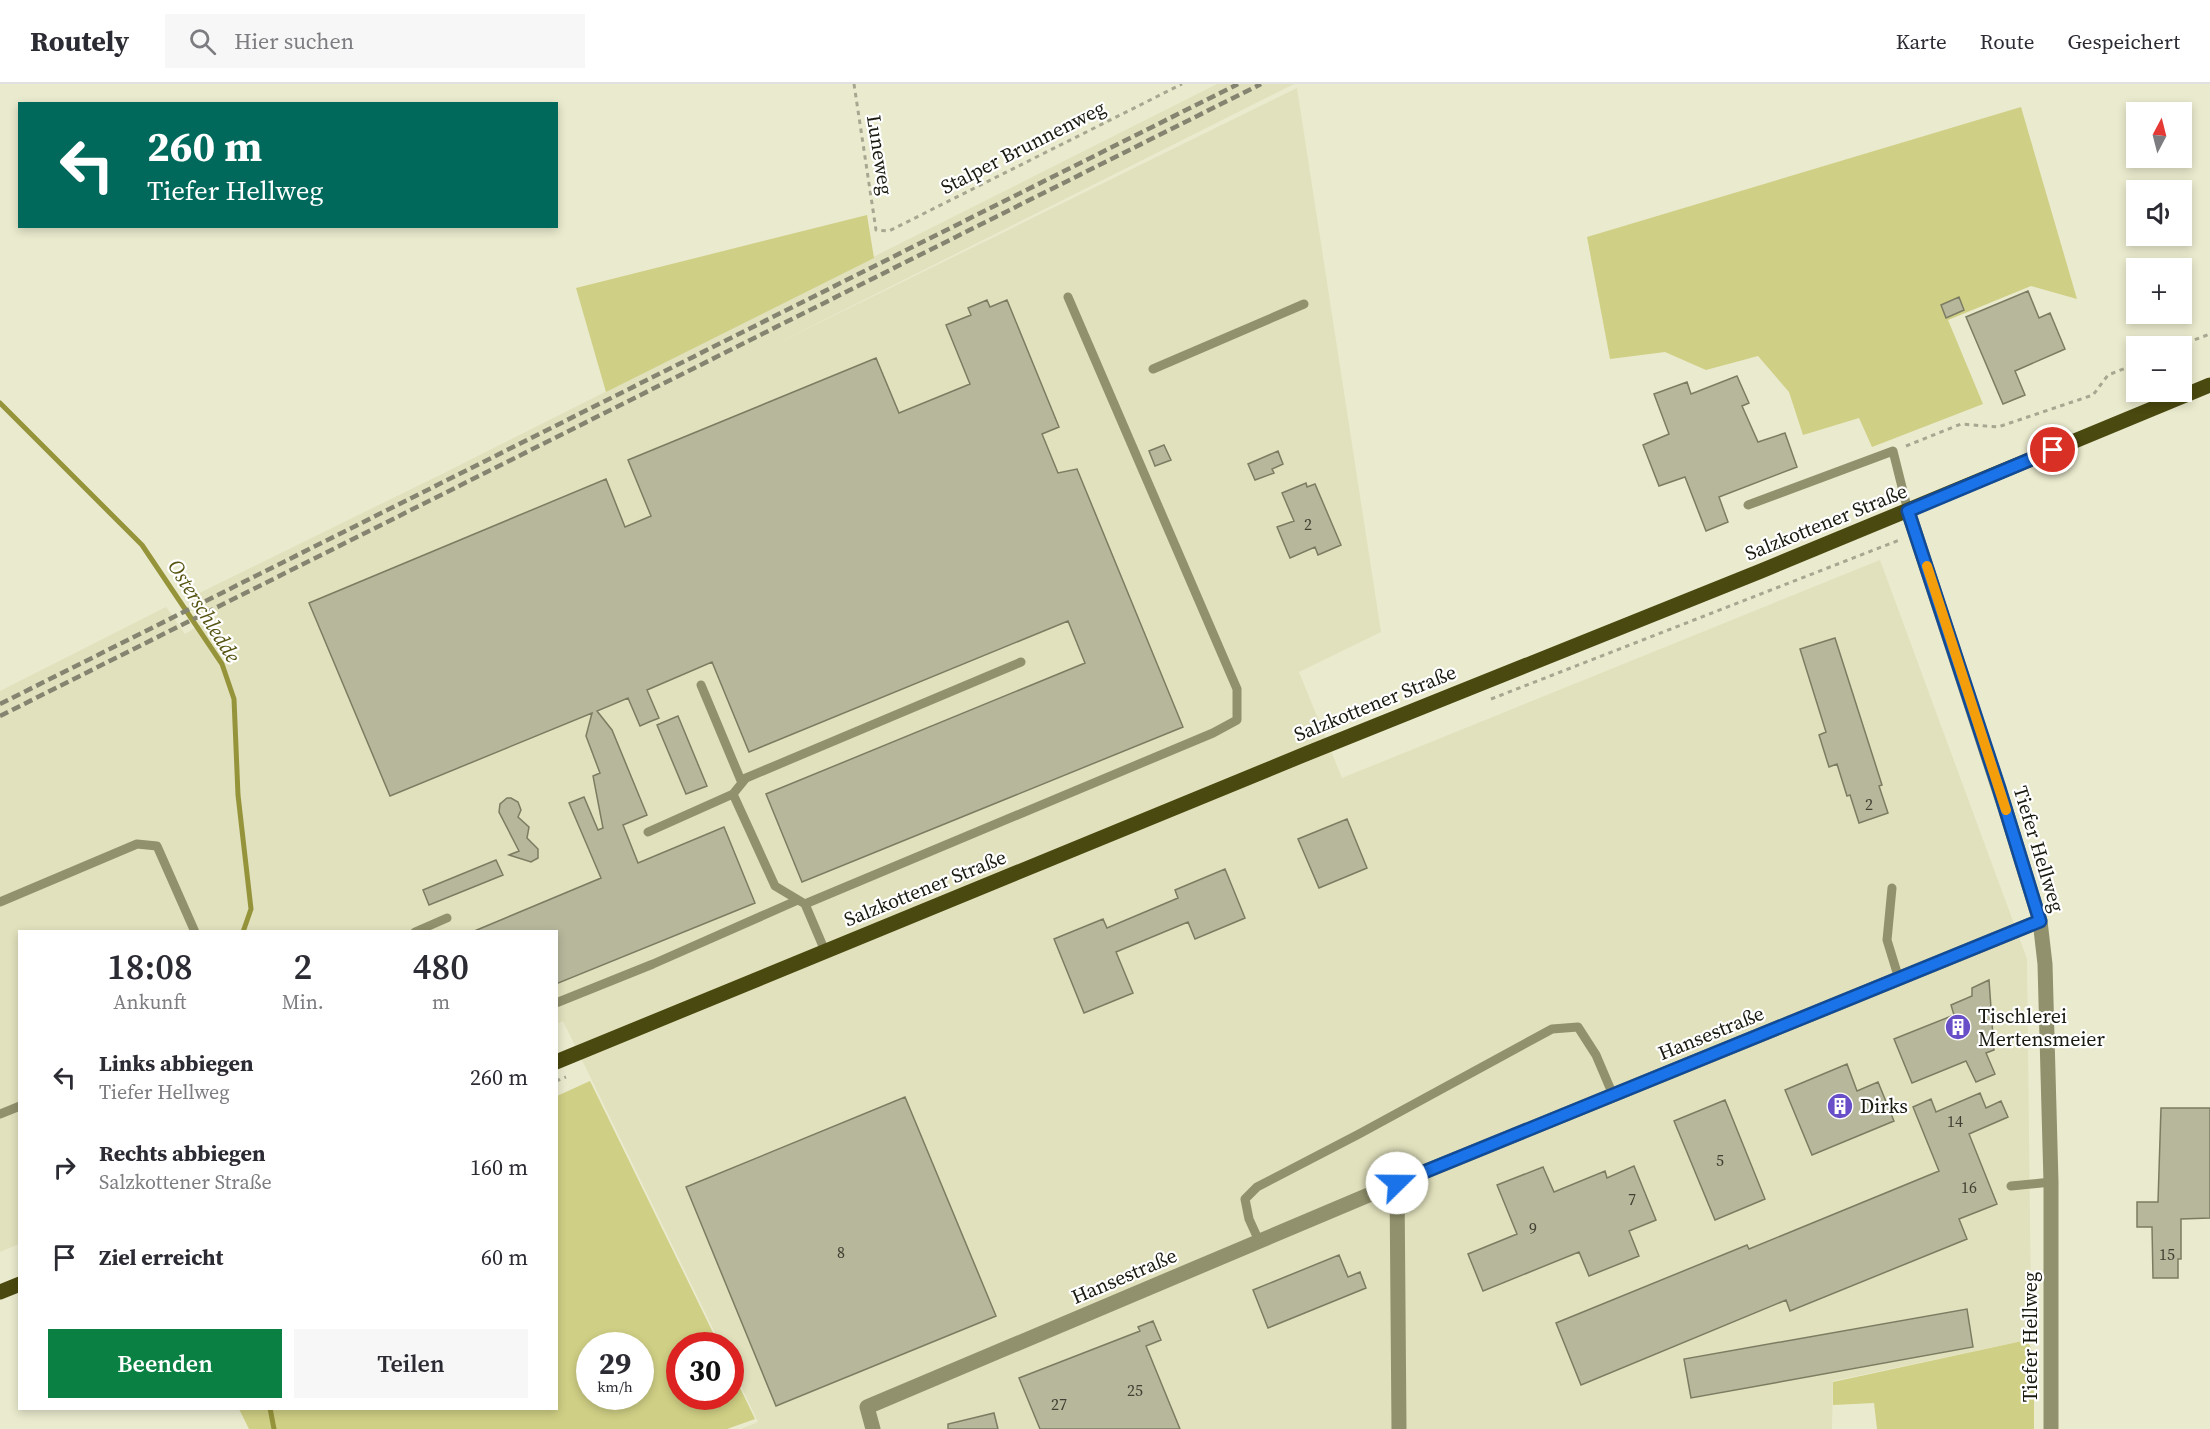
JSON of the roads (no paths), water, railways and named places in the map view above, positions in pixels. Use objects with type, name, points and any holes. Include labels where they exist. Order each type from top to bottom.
[{"type":"main road","name":"Salzkottener Straße","points":[[558,1061],[1308,753],[1908,511],[2210,385]]},
{"type":"main road","points":[[0,1292],[18,1285]]},
{"type":"street","name":"Tiefer Hellweg","points":[[1908,511],[2002,797],[2040,921],[2045,964],[2051,1182],[2051,1429]]},
{"type":"street","name":"Hansestraße","points":[[873,1429],[867,1407],[1397,1183],[2040,921]]},
{"type":"street","points":[[1397,1183],[1399,1429]]},
{"type":"lane","points":[[558,1002],[1213,733],[1237,720],[1238,689],[1068,297]]},
{"type":"lane","points":[[1153,369],[1304,304]]},
{"type":"lane","points":[[1748,506],[1893,451],[1908,511]]},
{"type":"lane","points":[[648,832],[733,794],[746,778],[1021,662]]},
{"type":"lane","points":[[700,685],[742,783]]},
{"type":"lane","points":[[733,794],[775,886],[802,902],[825,951]]},
{"type":"lane","points":[[0,902],[137,844],[157,846],[194,930]]},
{"type":"lane","points":[[1892,888],[1887,940],[1899,979]]},
{"type":"lane","points":[[420,930],[447,918]]},
{"type":"lane","points":[[1259,1241],[1249,1219],[1245,1199],[1257,1187],[1552,1029],[1578,1027],[1596,1055],[1613,1095]]},
{"type":"lane","points":[[0,1114],[18,1107]]},
{"type":"lane","points":[[2011,1186],[2051,1182]]},
{"type":"waterway","name":"Osterschledde","points":[[0,403],[142,545],[222,664],[234,699],[238,795],[251,909],[244,930]]},
{"type":"waterway","name":"Osterschledde","points":[[270,1410],[274,1429]]},
{"type":"railway","points":[[0,704],[1238,84]]},
{"type":"railway","points":[[0,716],[1261,84]]},
{"type":"place","name":"Tischlerei Mertensmeier","points":[[1958,1027]]},
{"type":"place","name":"Dirks","points":[[1840,1106]]}]
